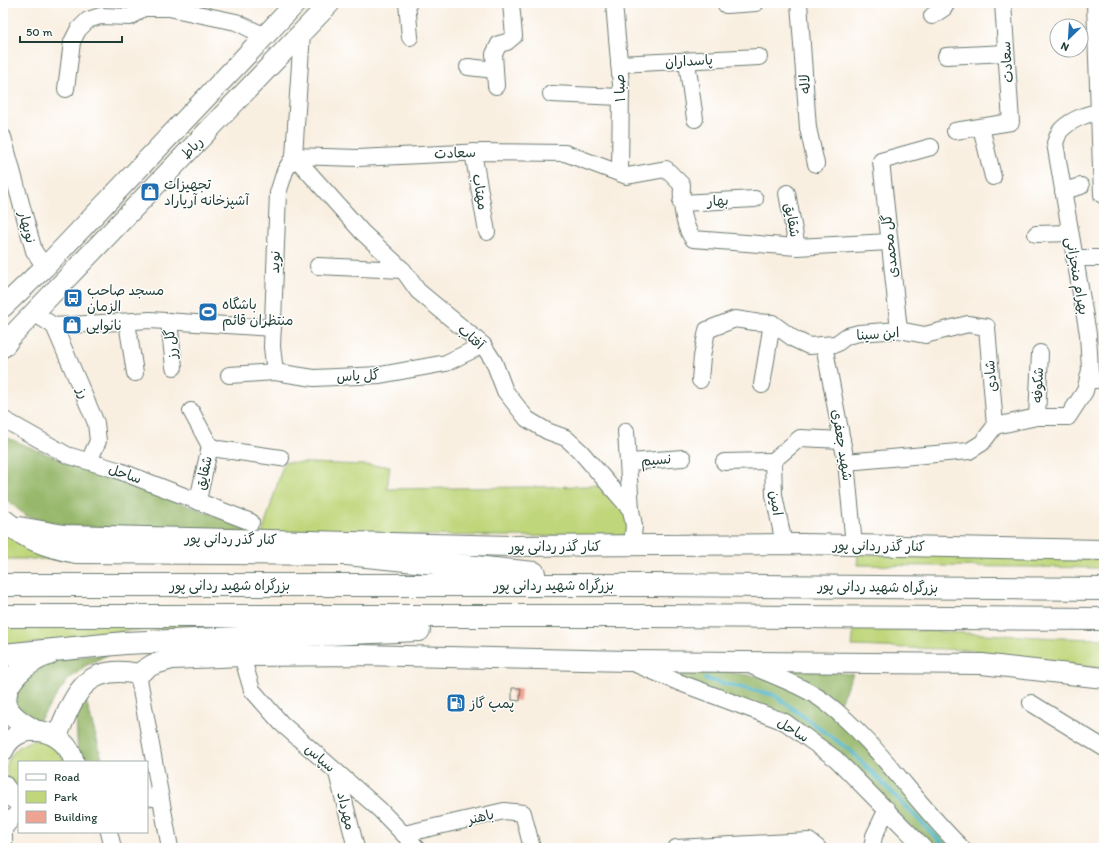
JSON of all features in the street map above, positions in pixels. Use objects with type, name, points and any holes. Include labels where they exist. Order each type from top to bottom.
[{"type":"highway","points":[[5,522],[18,532],[47,546],[76,552],[347,554],[656,585]]},
{"type":"highway","points":[[1014,588],[1104,583]]},
{"type":"highway","name":"بزرگراه شهید ردانی پور","points":[[3,585],[656,585],[1104,589]]},
{"type":"highway","points":[[3,616],[652,616],[1104,619]]},
{"type":"highway","points":[[3,655],[125,643],[359,634],[652,616]]},
{"type":"highway","points":[[33,730],[11,713],[6,706],[6,693],[14,677],[26,664],[64,648]]},
{"type":"main road","name":"رباط","points":[[3,308],[296,3]]},
{"type":"main road","name":"رباط","points":[[4,344],[330,3]]},
{"type":"main road","name":"کنار گذر ردانی پور","points":[[5,522],[64,535],[511,546],[784,544],[1104,550]]},
{"type":"main road","points":[[57,736],[70,706],[81,687],[100,673],[122,670],[138,674],[152,665],[172,659],[242,656],[360,655],[629,661],[982,664],[1104,678]]},
{"type":"main road","points":[[3,750],[12,739],[22,733],[33,730],[48,732],[57,736],[70,751],[74,761]]},
{"type":"main road","points":[[3,785],[13,798],[18,800]]},
{"type":"street","points":[[407,3],[410,37]]},
{"type":"street","points":[[468,67],[496,78],[494,54],[499,44],[514,36],[511,3]]},
{"type":"street","name":"صبا ۱","points":[[614,3],[621,97],[620,173]]},
{"type":"street","points":[[726,5],[756,3]]},
{"type":"street","points":[[932,16],[944,8],[946,3]]},
{"type":"street","name":"سعادت","points":[[981,127],[1011,122],[1003,3]]},
{"type":"street","points":[[1095,3],[1101,112],[1102,195]]},
{"type":"street","name":"لاله","points":[[803,4],[808,128],[816,164]]},
{"type":"street","points":[[66,89],[72,42],[78,30],[88,20],[100,16],[130,17],[147,6],[169,6],[236,22],[265,36]]},
{"type":"street","points":[[294,156],[302,33]]},
{"type":"street","points":[[946,56],[1006,53]]},
{"type":"street","name":"پاسداران","points":[[619,64],[687,62],[759,57]]},
{"type":"street","points":[[687,62],[695,119]]},
{"type":"street","points":[[551,94],[621,97]]},
{"type":"street","name":"بهرام منجزانی","points":[[995,426],[1037,417],[1068,417],[1085,391],[1090,370],[1088,334],[1055,143],[1061,129],[1076,120],[1101,112]]},
{"type":"street","points":[[955,131],[981,127],[993,177]]},
{"type":"street","name":"نوبهار","points":[[3,137],[34,251],[45,266]]},
{"type":"street","name":"گل محمدی","points":[[899,330],[880,162],[931,147]]},
{"type":"street","name":"سعادت","points":[[294,156],[358,158],[473,152],[565,154],[627,176],[666,169],[682,185],[681,203],[688,231],[693,238],[797,247]]},
{"type":"street","name":"مهتاب","points":[[473,152],[487,232]]},
{"type":"street","name":"آفتاب","points":[[294,156],[362,232],[403,270],[418,291],[484,345],[494,362],[505,391],[527,419],[547,431],[566,438],[580,450],[631,510]]},
{"type":"street","name":"نوید","points":[[275,372],[272,347],[278,193],[285,171],[294,156]]},
{"type":"street","points":[[1063,191],[1081,186]]},
{"type":"street","name":"شقایق","points":[[787,193],[797,247]]},
{"type":"street","name":"بهار","points":[[681,203],[755,199]]},
{"type":"street","points":[[1036,234],[1070,232]]},
{"type":"street","points":[[797,247],[889,242]]},
{"type":"street","points":[[1074,258],[1104,258]]},
{"type":"street","points":[[318,266],[403,270]]},
{"type":"street","points":[[34,313],[54,326],[169,321],[273,328]]},
{"type":"street","points":[[700,380],[702,357],[707,330],[735,319],[772,323],[762,385]]},
{"type":"street","name":"گل رز","points":[[169,321],[174,367]]},
{"type":"street","points":[[127,322],[135,373]]},
{"type":"street","name":"ابن سینا","points":[[772,323],[794,339],[809,346],[836,344],[847,336],[859,333],[899,330],[925,335],[968,324],[987,327]]},
{"type":"street","name":"رز","points":[[54,326],[96,423],[98,441],[89,461]]},
{"type":"street","name":"شادی","points":[[987,327],[995,426]]},
{"type":"street","name":"گل یاس","points":[[229,375],[275,372],[314,378],[380,375],[446,363],[484,345]]},
{"type":"street","name":"شهید جعفری","points":[[824,345],[846,462],[854,545]]},
{"type":"street","name":"شکوفه","points":[[1037,417],[1040,353]]},
{"type":"street","points":[[1088,380],[1104,380]]},
{"type":"street","points":[[191,411],[210,446],[218,449],[281,458]]},
{"type":"street","name":"ساحل","points":[[3,419],[67,455],[89,461],[198,500],[251,522]]},
{"type":"street","points":[[846,462],[969,451],[982,443],[995,426]]},
{"type":"street","name":"نسیم","points":[[626,431],[630,462],[631,510]]},
{"type":"street","points":[[724,462],[773,461],[800,438],[842,440]]},
{"type":"street","name":"شقایق","points":[[198,500],[210,446]]},
{"type":"street","name":"نسیم","points":[[630,462],[683,458]]},
{"type":"street","name":"امین","points":[[773,461],[774,495],[784,544]]},
{"type":"street","points":[[631,510],[634,526],[632,545]]},
{"type":"street","name":"سپاس","points":[[242,656],[252,690],[281,724],[379,808],[417,848]]},
{"type":"street","name":"ساحل","points":[[629,661],[678,682],[786,722],[836,759],[924,848]]},
{"type":"street","points":[[748,662],[754,667],[800,687],[824,702],[847,720],[962,848]]},
{"type":"street","points":[[138,674],[154,798],[170,848]]},
{"type":"street","points":[[1031,703],[1104,748]]},
{"type":"street","name":"مهرداد","points":[[337,773],[356,848]]},
{"type":"street","points":[[872,848],[874,836],[887,809]]},
{"type":"street","points":[[4,848],[3,829],[18,811]]},
{"type":"street","name":"باهنر","points":[[404,834],[504,811],[523,813],[532,848]]},
{"type":"street","points":[[109,833],[113,848]]},
{"type":"street","points":[[676,848],[809,841],[818,848]]},
{"type":"green space","points":[[3,436],[66,462],[234,522],[256,534],[66,526],[26,516],[3,497]]},
{"type":"green space","points":[[284,462],[390,466],[387,489],[598,486],[626,514],[629,530],[621,537],[262,534]]},
{"type":"green space","points":[[3,532],[92,559],[3,559]]},
{"type":"green space","points":[[858,554],[1104,557],[1104,568],[857,565]]},
{"type":"green space","points":[[3,621],[356,624],[134,630],[3,647]]},
{"type":"green space","points":[[854,627],[1057,638],[1104,639],[1104,669],[969,650],[852,646]]},
{"type":"green space","points":[[109,654],[85,666],[67,681],[38,722],[12,709],[20,681],[55,659]]},
{"type":"green space","points":[[771,667],[853,674],[840,702],[811,685]]},
{"type":"green space","points":[[682,670],[715,670],[761,677],[798,690],[839,718],[957,848],[930,848],[842,758],[678,676]]},
{"type":"green space","points":[[83,690],[103,761],[80,761],[78,758],[76,718]]},
{"type":"green space","points":[[36,740],[46,743],[57,750],[64,761],[18,761],[18,792],[9,780],[7,766],[12,754],[17,749]]},
{"type":"building","points":[[512,688],[521,688],[520,701],[512,700]]},
{"type":"waterway","points":[[705,679],[774,695],[852,752],[947,848]]},
{"type":"place","name":"تجهیزات آشپزخانه آریاراد","points":[[150,192]]},
{"type":"place","name":"مسجد صاحب الزمان","points":[[73,298]]},
{"type":"place","name":"باشگاه منتظران قائم","points":[[208,312]]},
{"type":"place","name":"نانوایی","points":[[72,325]]},
{"type":"place","name":"پمپ گاز","points":[[456,703]]}]
